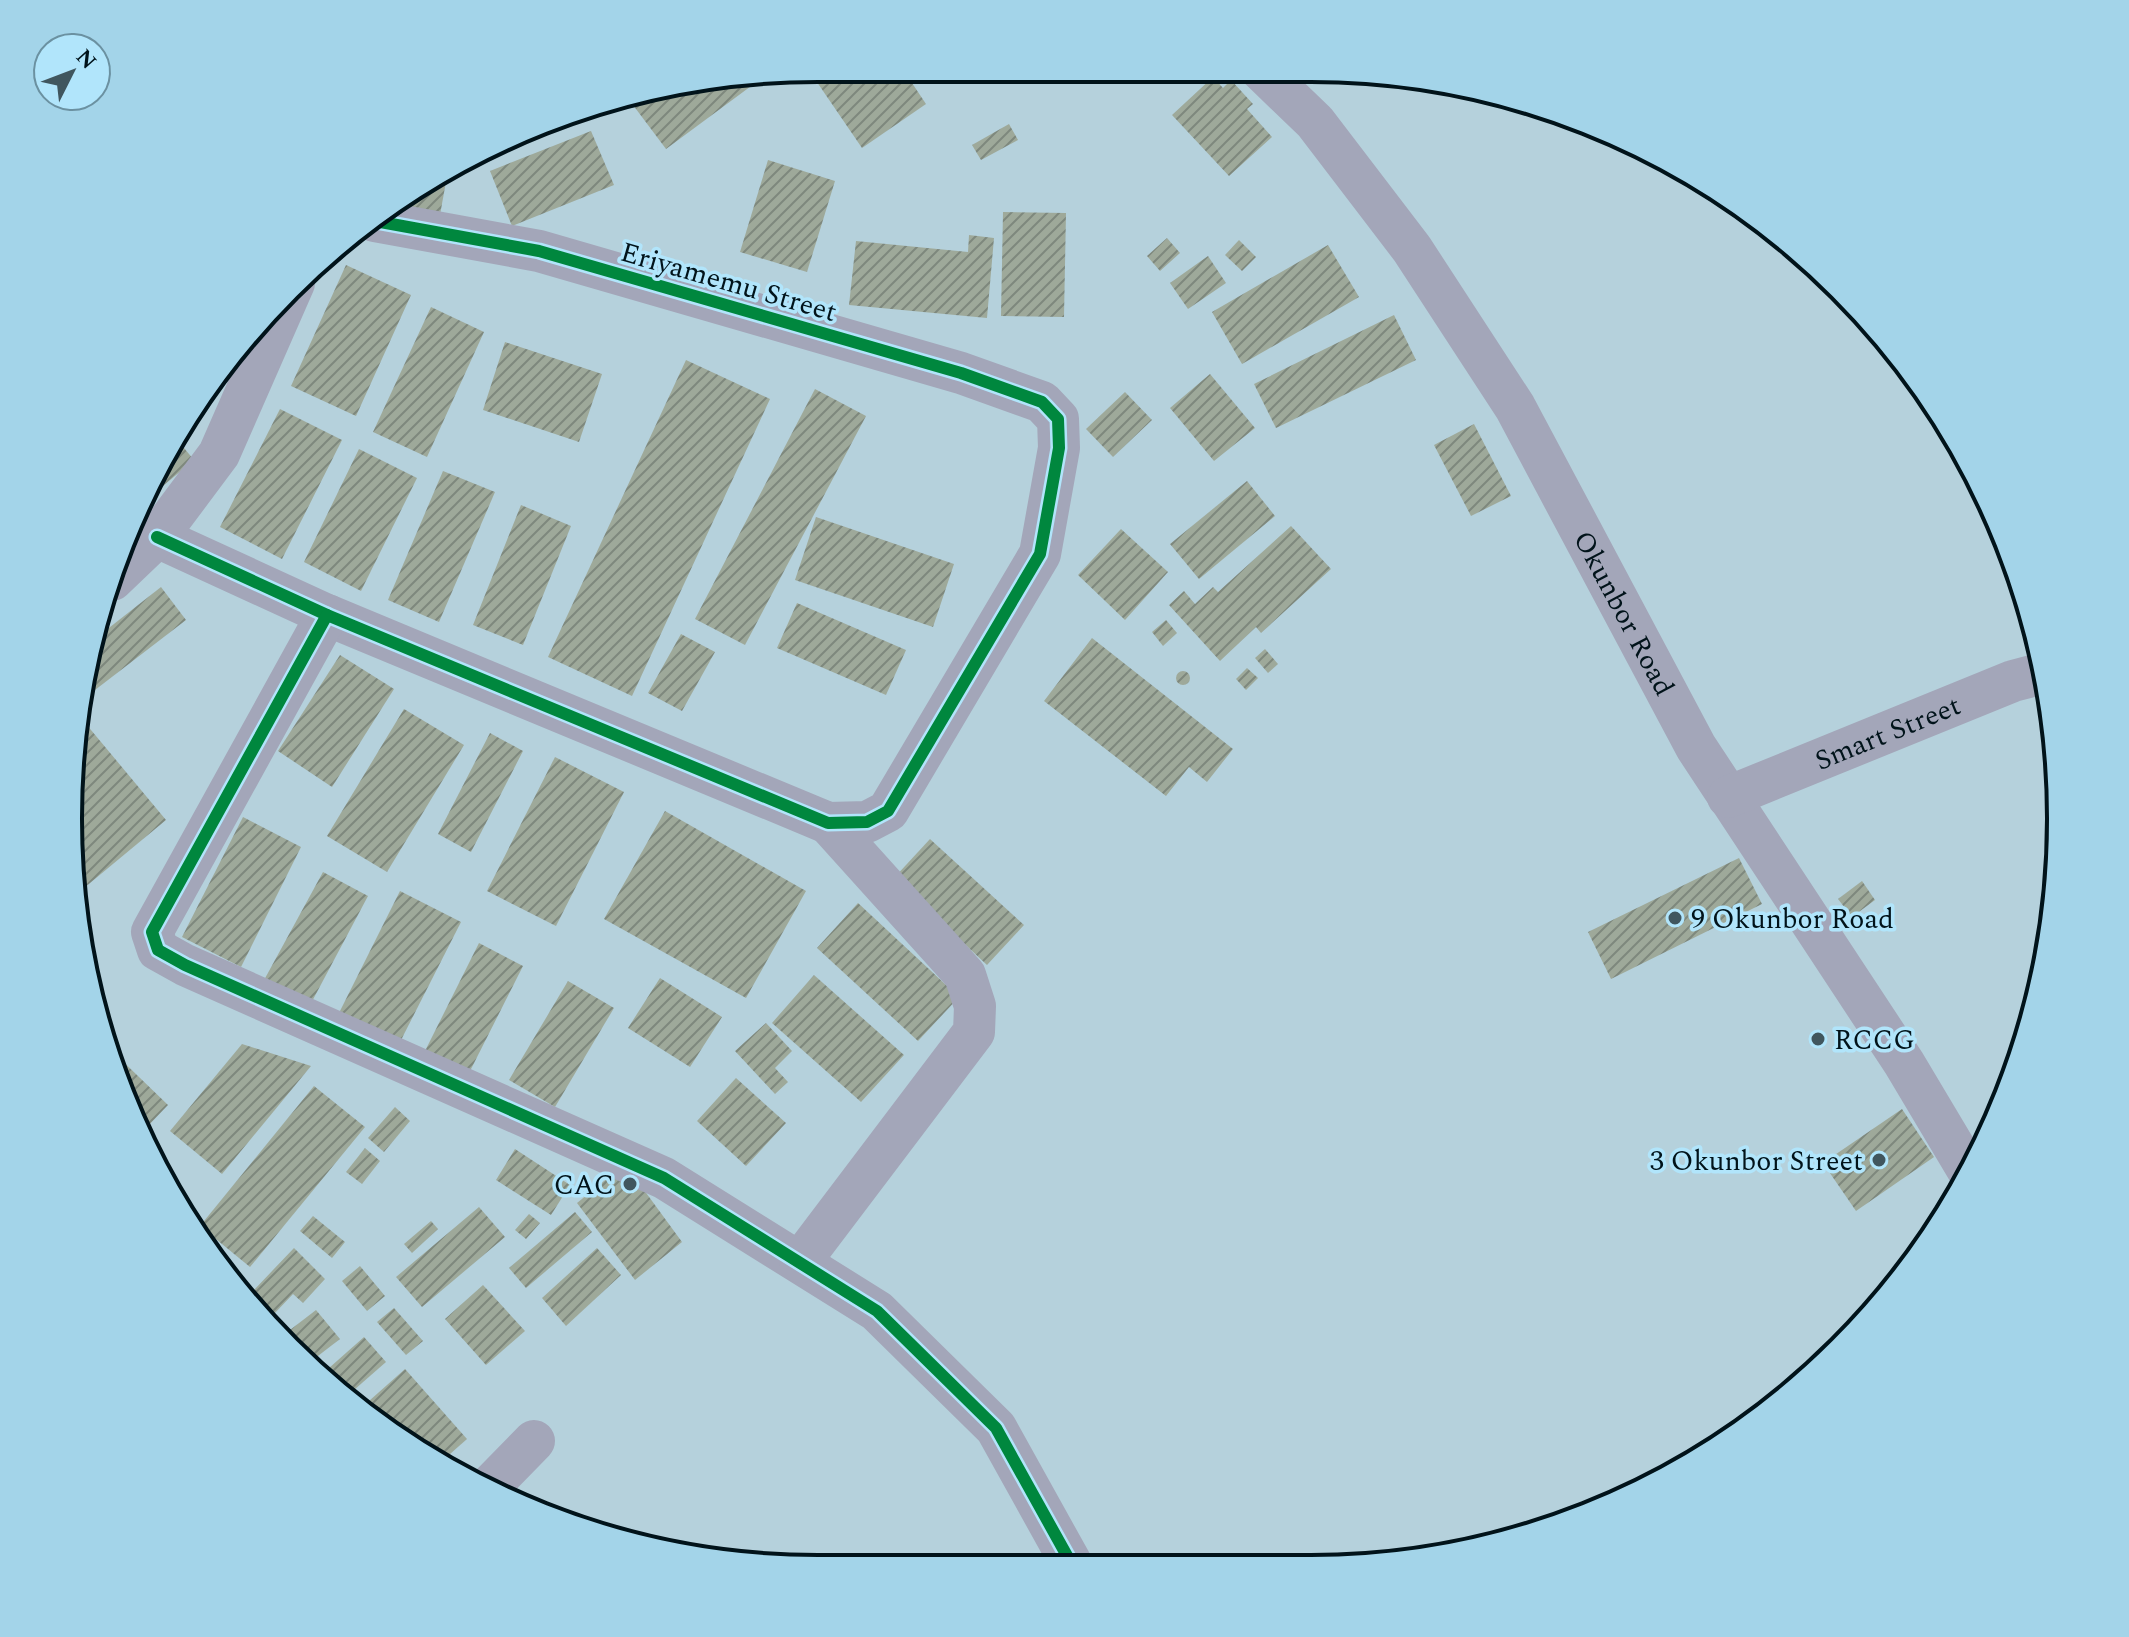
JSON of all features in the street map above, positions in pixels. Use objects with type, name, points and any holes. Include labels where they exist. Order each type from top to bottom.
[{"type":"street","name":"Okunbor Road","points":[[1273,82],[1315,122],[1412,249],[1515,407],[1696,747],[1904,1063],[1962,1161]]},
{"type":"street","name":"Eriyamemu Street","points":[[385,223],[539,251],[886,351],[1042,402],[1058,419],[1059,448],[1040,554],[888,811],[867,822],[828,823]]},
{"type":"street","points":[[127,565],[157,537],[219,454],[278,319]]},
{"type":"street","points":[[157,537],[327,615],[828,823],[965,975],[975,1006],[974,1032],[800,1262]]},
{"type":"street","points":[[327,615],[152,932],[158,950],[199,972],[664,1178],[877,1311],[996,1428],[1067,1555]]},
{"type":"street","name":"Smart Street","points":[[1728,797],[2013,681],[2033,676]]},
{"type":"street","points":[[496,1480],[534,1441]]},
{"type":"building","points":[[817,82],[911,82],[926,104],[862,148]]},
{"type":"building","points":[[1208,82],[1218,82],[1223,88],[1233,82],[1253,104],[1247,109],[1272,137],[1229,176],[1172,115]]},
{"type":"building","points":[[752,86],[666,149],[634,106],[675,96]]},
{"type":"building","points":[[1009,124],[1018,140],[981,160],[972,145]]},
{"type":"building","points":[[591,131],[614,185],[512,226],[490,171]]},
{"type":"building","points":[[768,160],[835,181],[807,272],[740,252]]},
{"type":"building","points":[[446,184],[440,215],[405,209]]},
{"type":"building","points":[[1003,212],[1066,213],[1064,317],[1001,316]]},
{"type":"building","points":[[969,235],[994,238],[987,318],[849,305],[856,241],[968,252]]},
{"type":"building","points":[[1167,238],[1180,253],[1160,271],[1147,256]]},
{"type":"building","points":[[1239,240],[1256,257],[1242,271],[1225,255]]},
{"type":"building","points":[[1328,245],[1359,297],[1242,364],[1212,312]]},
{"type":"building","points":[[1208,256],[1226,283],[1188,309],[1170,283]]},
{"type":"building","points":[[346,265],[411,295],[356,416],[291,386]]},
{"type":"building","points":[[431,307],[484,332],[427,457],[373,432]]},
{"type":"building","points":[[1394,315],[1416,360],[1276,428],[1254,384]]},
{"type":"building","points":[[505,342],[602,374],[579,442],[483,410]]},
{"type":"building","points":[[686,360],[770,399],[632,696],[548,657]]},
{"type":"building","points":[[1210,374],[1255,428],[1214,461],[1170,408]]},
{"type":"building","points":[[815,389],[866,416],[745,645],[695,619]]},
{"type":"building","points":[[1125,392],[1152,420],[1113,457],[1086,429]]},
{"type":"building","points":[[280,409],[342,440],[282,559],[220,527]]},
{"type":"building","points":[[1474,424],[1511,496],[1471,516],[1434,445]]},
{"type":"building","points":[[183,447],[194,460],[161,488]]},
{"type":"building","points":[[359,449],[417,478],[361,591],[304,562]]},
{"type":"building","points":[[443,471],[495,492],[439,622],[388,600]]},
{"type":"building","points":[[1247,481],[1275,516],[1199,579],[1170,544]]},
{"type":"building","points":[[521,505],[571,526],[523,645],[473,625]]},
{"type":"building","points":[[816,517],[954,564],[933,627],[795,580]]},
{"type":"building","points":[[1291,526],[1331,569],[1261,633],[1256,627],[1220,661],[1169,605],[1184,591],[1195,604],[1213,587],[1218,592]]},
{"type":"building","points":[[1121,529],[1168,572],[1125,620],[1078,575]]},
{"type":"building","points":[[161,587],[186,620],[95,690],[107,630]]},
{"type":"building","points":[[797,603],[906,650],[886,695],[777,648]]},
{"type":"building","points":[[1166,620],[1177,633],[1163,646],[1152,632]]},
{"type":"building","points":[[681,634],[715,652],[682,711],[648,693]]},
{"type":"building","points":[[1092,638],[1233,749],[1207,782],[1189,767],[1166,796],[1044,701]]},
{"type":"building","points":[[1265,649],[1278,664],[1268,673],[1255,658]]},
{"type":"building","points":[[340,655],[394,689],[332,787],[278,751]]},
{"type":"building","points":[[1247,668],[1258,678],[1246,690],[1236,679]]},
{"type":"building","points":[[1183,671],[1190,678],[1183,685],[1176,678]]},
{"type":"building","points":[[404,709],[464,745],[387,872],[327,836]]},
{"type":"building","points":[[88,726],[166,820],[86,887],[82,818]]},
{"type":"building","points":[[490,733],[523,751],[471,852],[438,834]]},
{"type":"building","points":[[555,757],[624,792],[556,926],[487,891]]},
{"type":"building","points":[[665,811],[806,891],[746,998],[604,919]]},
{"type":"building","points":[[243,817],[301,847],[241,967],[182,937]]},
{"type":"building","points":[[930,839],[1024,925],[987,965],[894,878]]},
{"type":"building","name":"9 Okunbor Road","points":[[1739,858],[1762,904],[1611,979],[1588,932]]},
{"type":"building","points":[[323,872],[368,896],[309,1007],[263,982]]},
{"type":"building","points":[[1862,881],[1875,900],[1852,917],[1838,899]]},
{"type":"building","points":[[400,891],[461,922],[399,1044],[339,1013]]},
{"type":"building","points":[[858,903],[959,997],[918,1041],[817,948]]},
{"type":"building","points":[[479,943],[523,966],[469,1073],[425,1051]]},
{"type":"building","points":[[814,975],[904,1055],[861,1102],[772,1023]]},
{"type":"building","points":[[660,978],[722,1017],[690,1067],[628,1028]]},
{"type":"building","points":[[568,981],[614,1008],[555,1107],[509,1080]]},
{"type":"building","points":[[766,1023],[792,1051],[775,1068],[788,1082],[775,1094],[735,1051]]},
{"type":"building","points":[[242,1044],[311,1066],[222,1174],[170,1131]]},
{"type":"building","points":[[124,1062],[168,1105],[149,1125]]},
{"type":"building","points":[[736,1078],[786,1123],[746,1166],[697,1121]]},
{"type":"building","points":[[314,1086],[365,1127],[250,1267],[211,1235],[203,1223]]},
{"type":"building","points":[[395,1107],[410,1121],[384,1152],[368,1138]]},
{"type":"building","name":"3 Okunbor Street","points":[[1902,1109],[1934,1157],[1856,1211],[1823,1163]]},
{"type":"building","points":[[365,1148],[380,1161],[362,1184],[346,1172]]},
{"type":"building","points":[[515,1149],[570,1185],[551,1215],[496,1180]]},
{"type":"building","points":[[625,1164],[682,1242],[635,1280],[577,1203]]},
{"type":"building","points":[[479,1207],[505,1237],[422,1307],[396,1277]]},
{"type":"building","points":[[575,1212],[592,1232],[526,1288],[509,1268]]},
{"type":"building","points":[[529,1214],[540,1223],[526,1239],[515,1230]]},
{"type":"building","points":[[313,1216],[345,1242],[332,1258],[300,1231]]},
{"type":"building","points":[[431,1221],[438,1229],[412,1253],[404,1244]]},
{"type":"building","points":[[294,1248],[325,1279],[303,1303],[293,1294],[274,1314],[254,1290]]},
{"type":"building","points":[[597,1248],[621,1275],[566,1326],[542,1298]]},
{"type":"building","points":[[360,1266],[385,1296],[367,1311],[342,1281]]},
{"type":"building","points":[[483,1285],[525,1331],[486,1365],[445,1319]]},
{"type":"building","points":[[394,1308],[423,1341],[406,1355],[377,1322]]},
{"type":"building","points":[[316,1310],[340,1339],[317,1357],[290,1330]]},
{"type":"building","points":[[364,1337],[386,1362],[354,1390],[329,1368]]},
{"type":"building","points":[[405,1369],[467,1439],[449,1455],[368,1402]]},
{"type":"cycle path","points":[[157,537],[327,615],[828,823],[867,822],[888,811],[1040,554],[1059,448],[1058,419],[1042,402],[961,373],[539,251],[385,223]]},
{"type":"cycle path","points":[[327,615],[152,932],[158,950],[185,965],[664,1178],[877,1311],[996,1428],[1067,1555]]},
{"type":"place","name":"9 Okunbor Road","points":[[1675,918]]},
{"type":"place","name":"RCCG","points":[[1818,1039]]},
{"type":"place","name":"3 Okunbor Street","points":[[1879,1160]]},
{"type":"place","name":"CAC","points":[[630,1184]]}]
